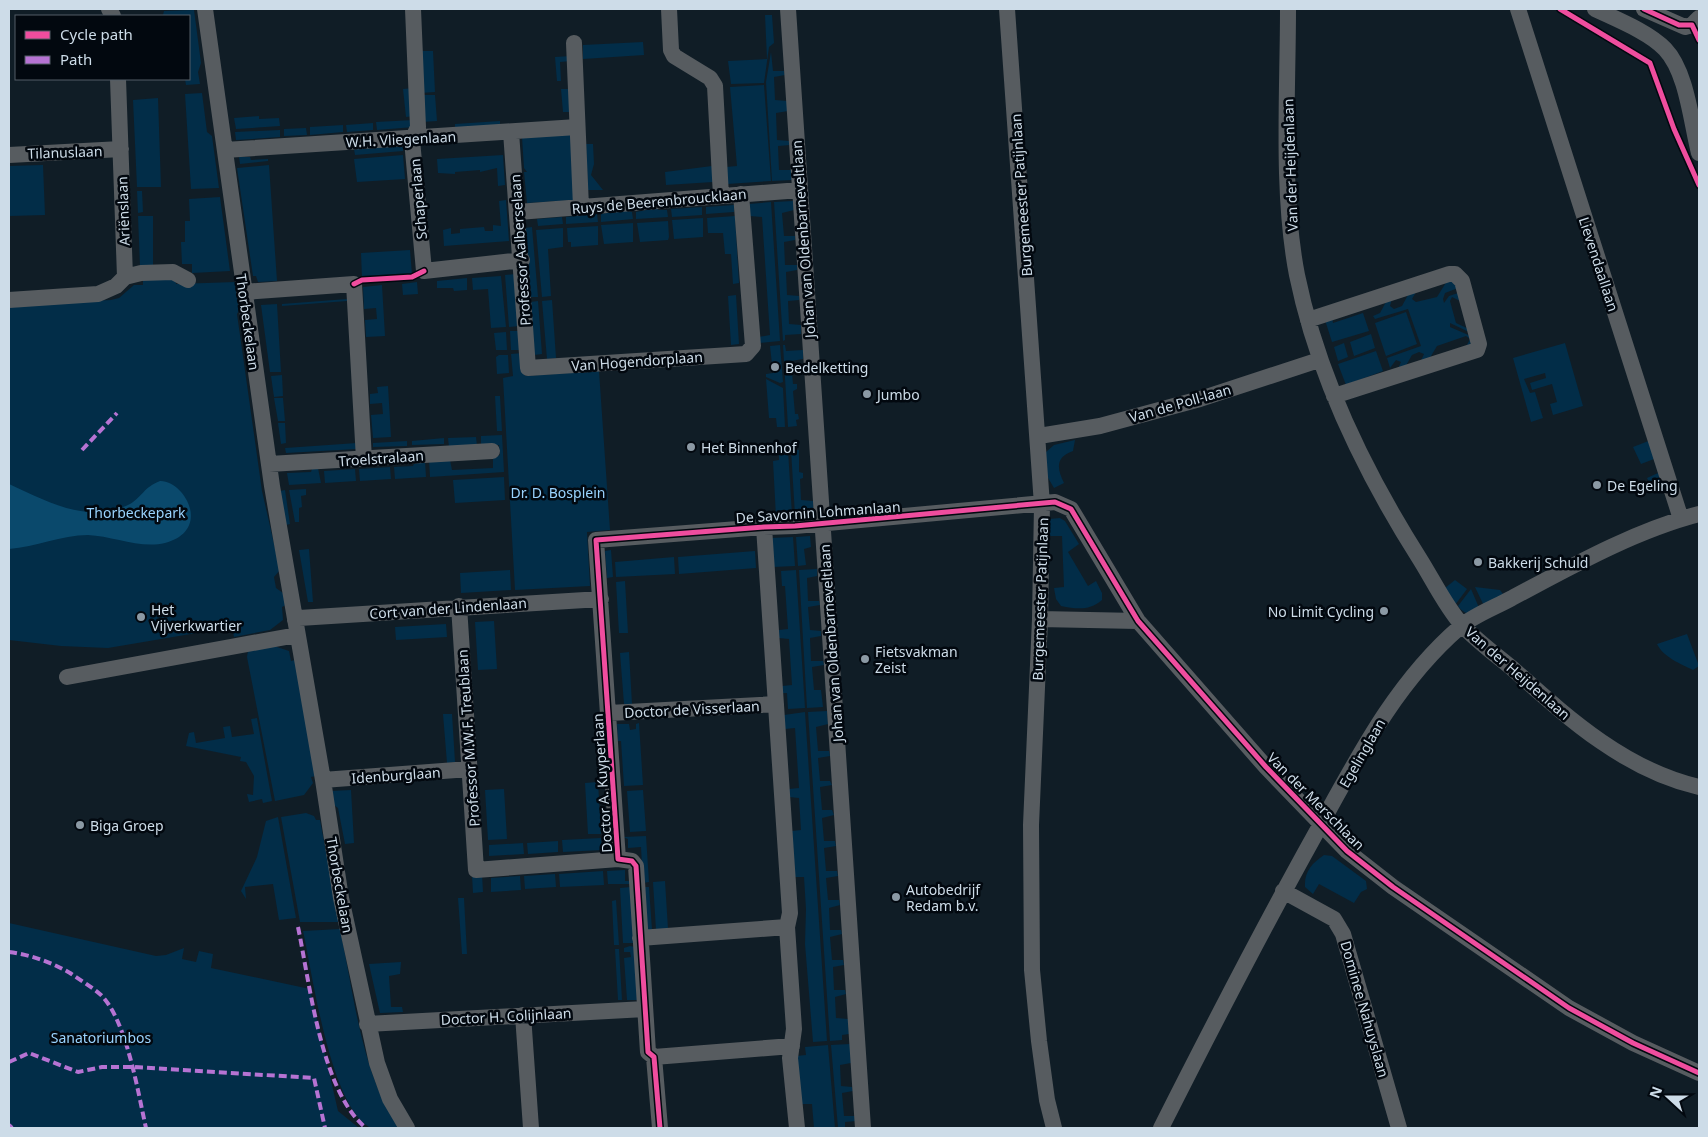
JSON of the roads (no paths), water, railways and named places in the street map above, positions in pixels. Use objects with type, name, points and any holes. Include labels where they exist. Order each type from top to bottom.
[{"type":"street","name":"Thorbeckelaan","points":[[204,9],[269,464],[323,780],[341,898],[377,1063],[390,1100],[407,1128]]},
{"type":"street","name":"Schaperlaan","points":[[413,9],[418,127],[412,140],[424,271],[522,260]]},
{"type":"street","points":[[669,9],[671,50],[674,56],[710,78],[715,86],[721,196]]},
{"type":"street","name":"Johan van Oldenbarneveltlaan","points":[[788,9],[864,1128]]},
{"type":"street","name":"Burgemeester Patijnlaan","points":[[1007,9],[1039,436],[1042,505],[1040,619],[1031,825],[1032,970],[1047,1100],[1054,1128]]},
{"type":"street","name":"Van der Heijdenlaan","points":[[1288,9],[1288,164],[1297,273],[1319,360],[1366,466],[1397,522],[1462,625],[1558,708],[1630,761],[1652,773],[1699,787]]},
{"type":"street","name":"Lievendaallaan","points":[[1518,9],[1681,519]]},
{"type":"street","points":[[1595,9],[1665,48],[1693,93],[1699,153]]},
{"type":"street","points":[[1644,9],[1679,26],[1696,21]]},
{"type":"street","points":[[574,43],[581,207]]},
{"type":"street","name":"Ariënslaan","points":[[118,80],[125,277]]},
{"type":"street","name":"W.H. Vliegenlaan","points":[[225,150],[352,141],[412,140],[577,127]]},
{"type":"street","name":"Professor Aalberselaan","points":[[511,132],[522,260],[528,368]]},
{"type":"street","name":"Tilanuslaan","points":[[9,155],[121,149]]},
{"type":"street","name":"Ruys de Beerenbroucklaan","points":[[518,212],[800,190]]},
{"type":"street","name":"Van Hogendorplaan","points":[[528,368],[746,354],[752,346],[741,194]]},
{"type":"street","points":[[9,300],[98,294],[116,286],[125,277],[141,273],[173,272],[188,280]]},
{"type":"street","points":[[1308,320],[1449,274],[1455,274],[1462,281],[1480,344],[1477,350],[1334,396]]},
{"type":"street","points":[[244,292],[354,284],[364,459]]},
{"type":"street","name":"Van de Poll-laan","points":[[1039,436],[1100,426],[1200,398],[1319,360]]},
{"type":"street","name":"Troelstralaan","points":[[269,464],[492,451]]},
{"type":"street","name":"Van der Merschlaan","points":[[1042,505],[1055,502],[1071,509],[1138,621],[1266,767],[1347,850],[1393,886],[1569,1008],[1633,1043],[1699,1073]]},
{"type":"street","name":"De Savornin Lohmanlaan","points":[[596,540],[1042,505]]},
{"type":"street","name":"Egelinglaan","points":[[1161,1128],[1232,987],[1283,892],[1377,724],[1412,677],[1462,625],[1554,575],[1622,543],[1681,519],[1699,514]]},
{"type":"street","points":[[764,527],[790,913],[787,927],[794,1030],[790,1058],[797,1128]]},
{"type":"street","name":"Doctor A. Kuyperlaan","points":[[596,540],[618,859],[632,860],[636,866],[648,1052],[654,1057],[660,1128]]},
{"type":"street","name":"Cort van der Lindenlaan","points":[[296,627],[299,618],[459,606],[601,599]]},
{"type":"street","name":"Professor M.W.F. Treublaan","points":[[459,606],[476,870],[618,859]]},
{"type":"street","points":[[1040,619],[1138,621]]},
{"type":"street","points":[[67,677],[296,627]]},
{"type":"street","name":"Doctor de Visserlaan","points":[[609,713],[776,704]]},
{"type":"street","name":"Idenburglaan","points":[[323,780],[469,769]]},
{"type":"street","name":"Dominee Nahuyslaan","points":[[1283,892],[1334,919],[1343,934],[1399,1128]]},
{"type":"street","points":[[640,938],[787,927]]},
{"type":"street","name":"Doctor H. Colijnlaan","points":[[367,1024],[645,1009]]},
{"type":"street","points":[[523,1015],[531,1128]]},
{"type":"street","points":[[654,1057],[792,1046]]},
{"type":"place","name":"Bedelketting","points":[[775,367]]},
{"type":"place","name":"Jumbo","points":[[867,394]]},
{"type":"place","name":"Het Binnenhof","points":[[691,447]]},
{"type":"place","name":"De Egeling","points":[[1597,485]]},
{"type":"place","name":"Bakkerij Schuld","points":[[1478,562]]},
{"type":"place","name":"No Limit Cycling","points":[[1384,611]]},
{"type":"place","name":"Het Vijverkwartier","points":[[141,617]]},
{"type":"place","name":"Fietsvakman Zeist","points":[[865,659]]},
{"type":"place","name":"Biga Groep","points":[[80,825]]},
{"type":"place","name":"Autobedrijf Redam b.v.","points":[[896,897]]},
{"type":"park label","name":"Dr. D. Bosplein","points":[[558,492]]},
{"type":"park label","name":"Thorbeckepark","points":[[136,512]]},
{"type":"park label","name":"Sanatoriumbos","points":[[101,1037]]}]
